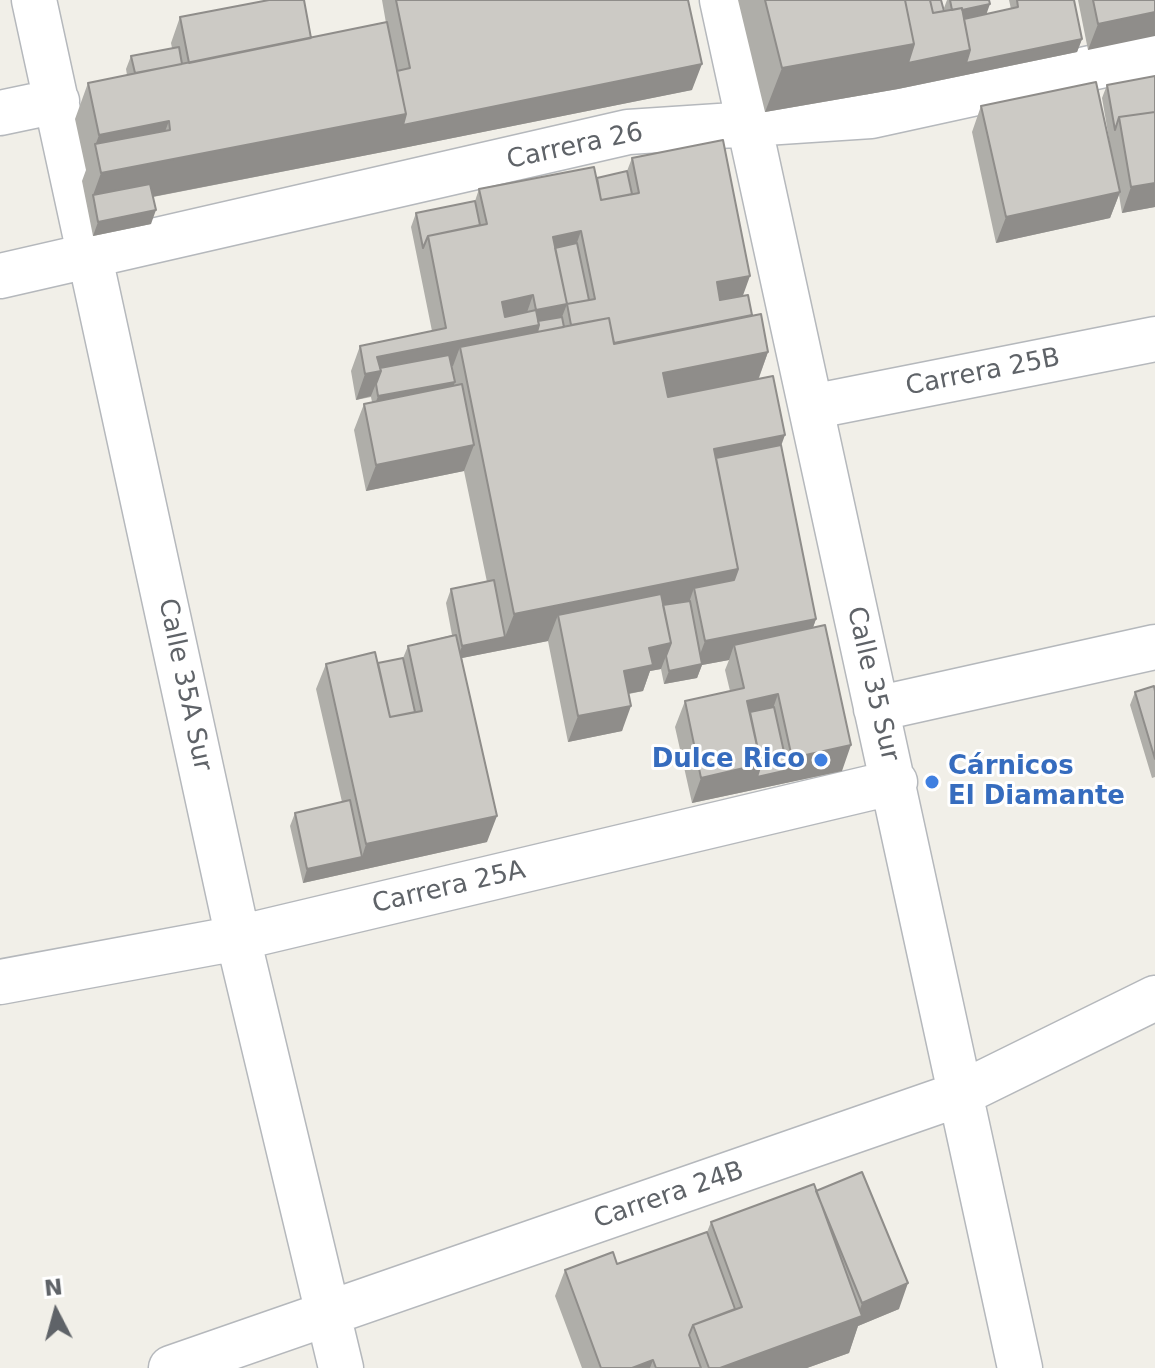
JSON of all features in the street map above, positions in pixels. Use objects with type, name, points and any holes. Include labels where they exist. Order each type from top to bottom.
[{"type":"street","name":"Calle 35A Sur","points":[[34,0],[238,938],[341,1368]]},
{"type":"street","name":"Calle 35 Sur","points":[[722,0],[876,709],[895,782],[1020,1368]]},
{"type":"street","name":"Carrera 26","points":[[0,276],[628,132],[871,116],[1155,54]]},
{"type":"street","points":[[0,113],[57,101]]},
{"type":"street","name":"Carrera 25B","points":[[811,407],[1155,339]]},
{"type":"street","points":[[876,709],[1155,647]]},
{"type":"street","name":"Carrera 25A","points":[[0,982],[238,938],[895,782]]},
{"type":"street","name":"Carrera 24B","points":[[171,1368],[960,1094],[1155,998]]},
{"type":"building","points":[[269,0],[304,0],[311,38],[189,63],[180,17]]},
{"type":"building","points":[[396,0],[688,0],[702,64],[403,125],[406,114],[397,71],[410,68]]},
{"type":"building","points":[[765,0],[905,0],[914,44],[782,68]]},
{"type":"building","points":[[905,0],[930,0],[933,13],[962,8],[970,50],[908,63],[914,44]]},
{"type":"building","points":[[930,0],[941,0],[944,11],[933,13]]},
{"type":"building","points":[[950,0],[989,0],[990,4],[952,10]]},
{"type":"building","points":[[1017,0],[1074,0],[1082,39],[966,63],[970,50],[964,19],[1018,7]]},
{"type":"building","points":[[1093,0],[1155,0],[1155,12],[1098,24]]},
{"type":"building","points":[[387,22],[406,114],[101,173],[95,144],[170,130],[169,121],[99,135],[88,83]]},
{"type":"building","points":[[179,47],[182,64],[135,73],[131,56]]},
{"type":"building","points":[[1155,76],[1155,112],[1119,117],[1115,130],[1107,85]]},
{"type":"building","points":[[1096,82],[1120,192],[1006,217],[981,106]]},
{"type":"building","points":[[1155,112],[1155,183],[1131,187],[1119,117]]},
{"type":"building","points":[[723,140],[750,276],[717,282],[720,300],[748,295],[752,315],[614,343],[609,318],[571,325],[567,304],[536,310],[539,325],[377,357],[381,371],[365,374],[360,346],[446,328],[428,236],[487,224],[479,189],[594,167],[601,200],[639,193],[632,158]],"holes":[[[581,231],[595,299],[567,304],[553,237]],[[533,295],[536,310],[505,317],[502,302]]]},
{"type":"building","points":[[627,171],[632,194],[601,200],[597,178]]},
{"type":"building","points":[[150,184],[156,210],[98,222],[93,195]]},
{"type":"building","points":[[475,201],[480,225],[428,236],[423,248],[416,213]]},
{"type":"building","points":[[577,243],[589,300],[567,304],[555,248]]},
{"type":"building","points":[[761,314],[768,352],[663,373],[668,397],[773,376],[785,435],[714,449],[738,569],[514,614],[460,347],[609,318],[614,344]]},
{"type":"building","points":[[562,317],[564,327],[537,332],[538,321]]},
{"type":"building","points":[[449,355],[455,382],[378,396],[376,384],[380,368]]},
{"type":"building","points":[[462,384],[474,445],[376,465],[364,404]]},
{"type":"building","points":[[781,445],[816,619],[705,641],[694,588],[734,580],[738,569],[716,458]]},
{"type":"building","points":[[494,580],[505,637],[462,646],[451,589]]},
{"type":"building","points":[[661,594],[671,643],[649,648],[653,665],[624,671],[631,706],[578,716],[558,615]]},
{"type":"building","points":[[690,601],[702,664],[669,671],[666,656],[671,643],[663,605]]},
{"type":"building","points":[[825,625],[851,745],[792,758],[778,694],[747,701],[761,764],[701,778],[685,701],[744,688],[734,645]]},
{"type":"building","points":[[456,635],[497,816],[366,844],[326,664],[375,652],[390,717],[422,711],[408,646]]},
{"type":"building","points":[[403,658],[415,712],[390,717],[378,663]]},
{"type":"building","points":[[1154,686],[1155,691],[1155,759],[1135,692]]},
{"type":"building","points":[[774,707],[788,770],[757,777],[761,764],[750,712]]},
{"type":"building","points":[[350,800],[362,857],[307,869],[295,813]]},
{"type":"building","points":[[862,1172],[908,1283],[862,1303],[816,1191]]},
{"type":"building","points":[[814,1184],[862,1316],[720,1368],[709,1368],[693,1325],[742,1307],[711,1222]]},
{"type":"building","points":[[707,1232],[735,1309],[693,1325],[689,1335],[701,1368],[656,1368],[653,1360],[632,1368],[601,1368],[565,1270],[613,1252],[617,1264]]},
{"type":"place","name":"Dulce Rico","points":[[821,760]]},
{"type":"place","name":"Cárnicos El Diamante","points":[[932,782]]}]
